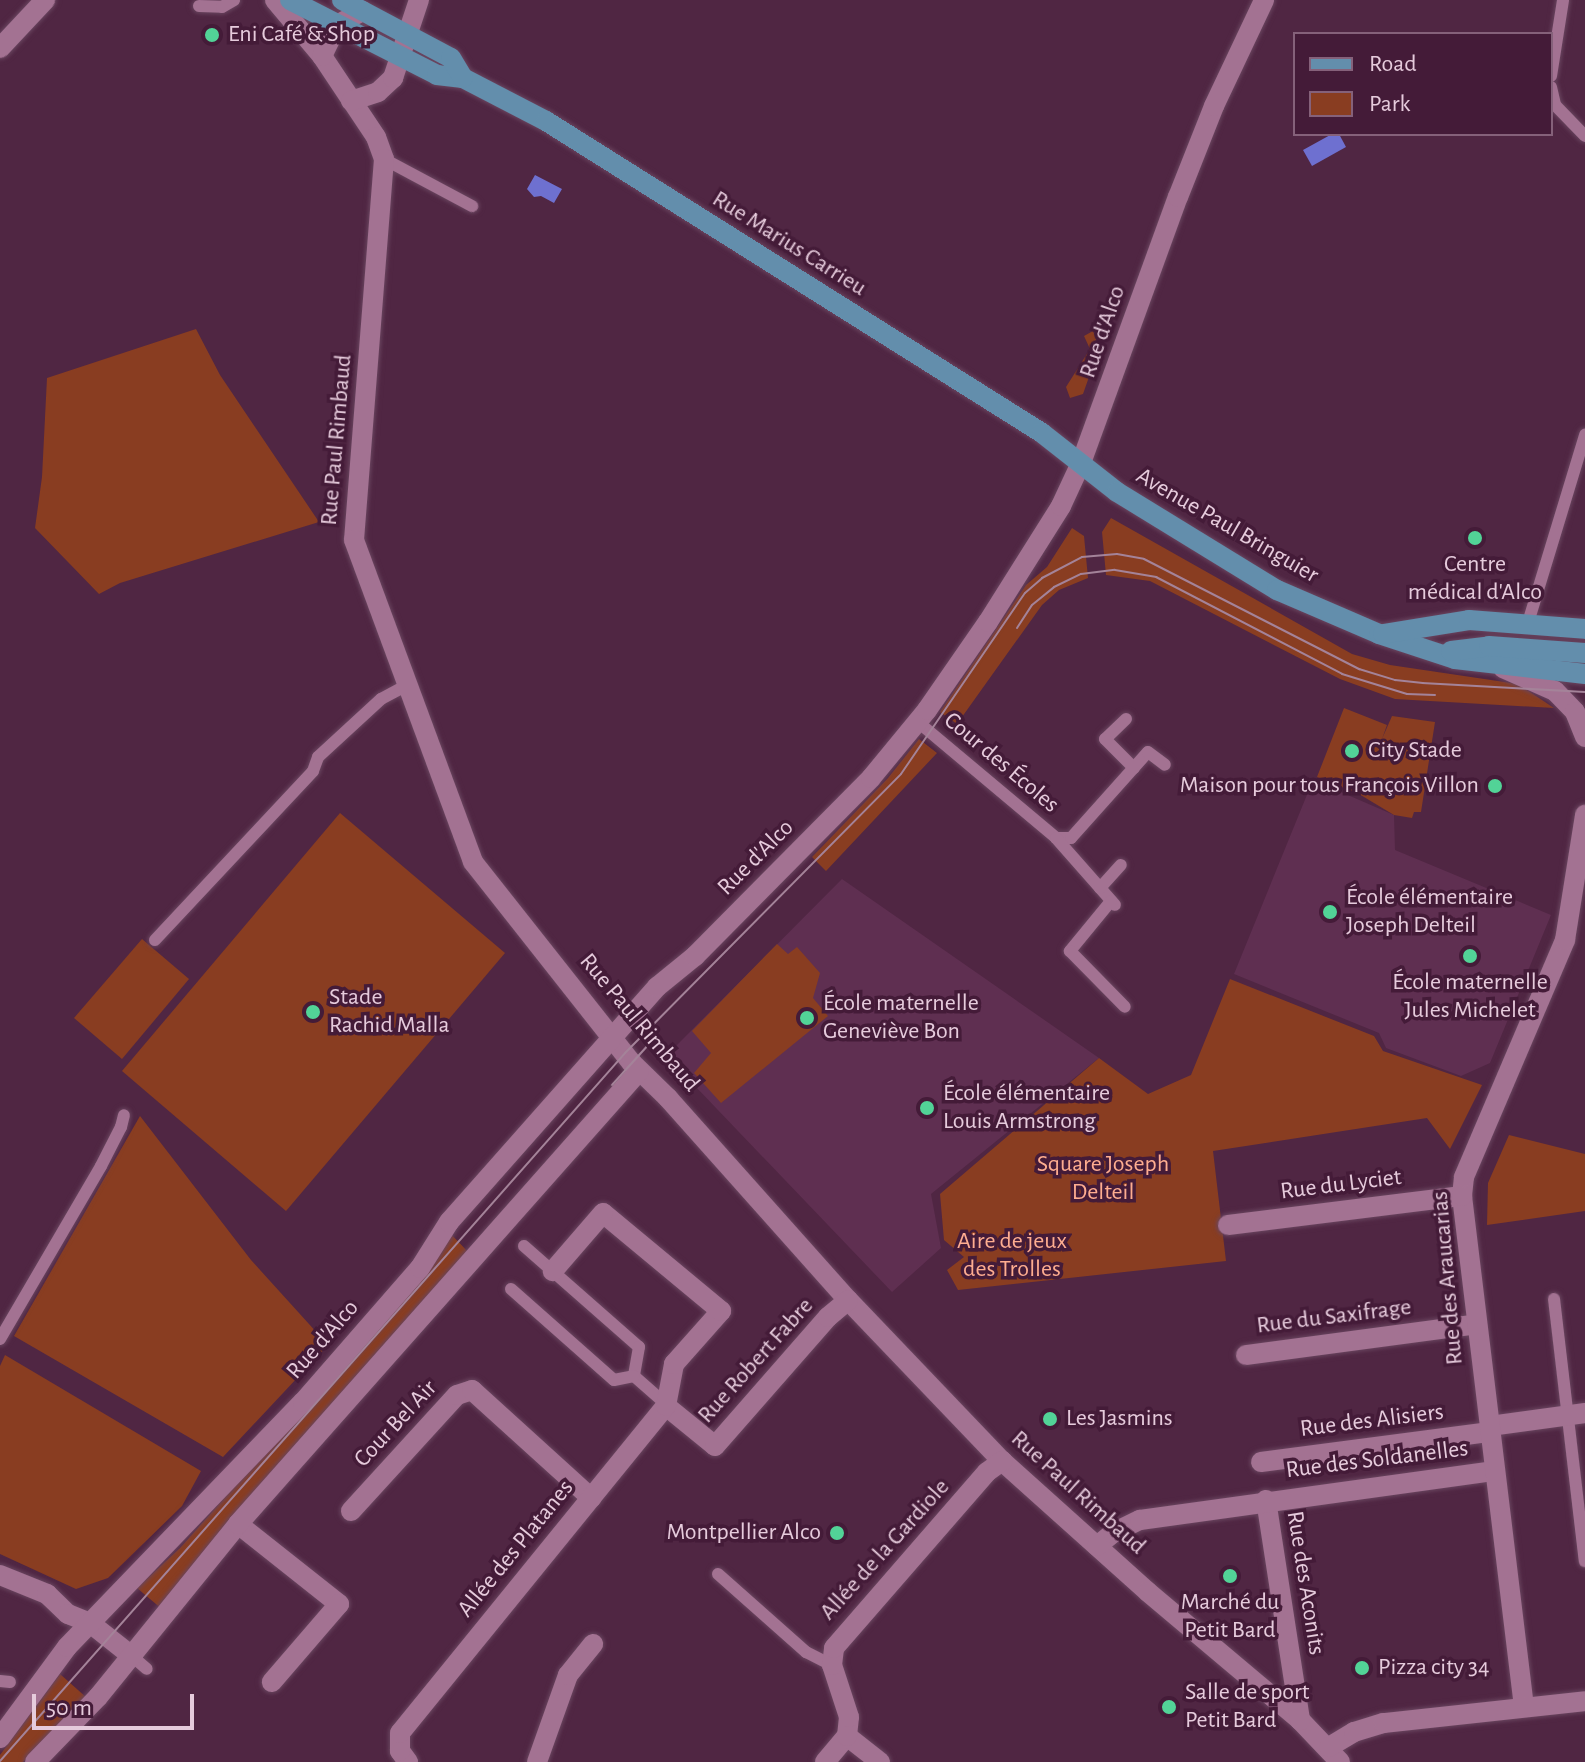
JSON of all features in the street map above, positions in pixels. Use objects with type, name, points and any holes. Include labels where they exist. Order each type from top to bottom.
[{"type":"main road","name":"Rue Marius Carrieu","points":[[290,0],[437,75],[463,78],[611,161],[1042,433],[1081,463]]},
{"type":"main road","name":"Rue Marius Carrieu","points":[[342,0],[451,58],[463,78]]},
{"type":"main road","name":"Avenue Paul Bringuier","points":[[1081,463],[1147,512],[1277,590],[1379,634],[1435,653],[1585,653]]},
{"type":"main road","points":[[1379,634],[1469,620],[1585,629]]},
{"type":"main road","points":[[1426,627],[1490,654]]},
{"type":"main road","name":"Avenue Paul Bringuier","points":[[1490,654],[1585,674]]},
{"type":"street","points":[[0,48],[45,0]]},
{"type":"street","points":[[275,0],[322,56],[376,137],[384,159]]},
{"type":"street","points":[[351,101],[378,92],[393,78],[419,0]]},
{"type":"street","name":"Rue d'Alco","points":[[0,1738],[67,1647],[303,1402],[420,1268],[449,1222],[657,987],[695,956],[871,778],[918,722],[1055,517],[1081,463],[1188,171],[1264,0]]},
{"type":"street","points":[[322,56],[337,25],[362,11]]},
{"type":"street","name":"Rue Paul Rimbaud","points":[[384,159],[354,540],[473,862],[639,1071],[668,1098],[848,1300],[1002,1461],[1300,1720],[1335,1754]]},
{"type":"street","points":[[1490,654],[1555,691],[1575,712],[1585,737]]},
{"type":"street","name":"Rue des Araucarias","points":[[1524,1707],[1462,1196],[1464,1177],[1565,940],[1579,899],[1585,815]]},
{"type":"street","points":[[35,1762],[140,1663],[238,1524],[639,1071]]},
{"type":"street","name":"Rue du Lyciet","points":[[1228,1225],[1462,1196]]},
{"type":"street","name":"Allée des Platanes","points":[[408,1762],[400,1751],[400,1733],[667,1405],[674,1364],[721,1311],[603,1213],[553,1271]]},
{"type":"street","name":"Rue Robert Fabre","points":[[667,1405],[715,1446],[828,1317],[848,1300]]},
{"type":"street","name":"Rue du Saxifrage","points":[[1246,1355],[1477,1324]]},
{"type":"street","name":"Cour Bel Air","points":[[351,1511],[457,1395],[472,1390],[591,1498]]},
{"type":"street","name":"Rue des Alisiers","points":[[1261,1462],[1576,1414]]},
{"type":"street","name":"Allée de la Gardiole","points":[[832,1665],[834,1648],[987,1472],[1002,1461]]},
{"type":"street","name":"Rue des Soldanelles","points":[[1097,1546],[1113,1533],[1140,1520],[1266,1500],[1495,1471]]},
{"type":"street","name":"Rue des Aconits","points":[[1266,1500],[1300,1720]]},
{"type":"street","points":[[238,1524],[339,1604],[272,1682]]},
{"type":"street","points":[[0,1575],[47,1594],[68,1614],[90,1623],[140,1663]]},
{"type":"street","points":[[537,1762],[568,1675],[593,1644]]},
{"type":"street","points":[[825,1762],[847,1736],[849,1717],[832,1665]]},
{"type":"street","points":[[1335,1754],[1354,1732],[1384,1723],[1585,1701]]},
{"type":"street","points":[[847,1736],[880,1762]]},
{"type":"lane","points":[[199,6],[222,7],[234,0]]},
{"type":"lane","points":[[1553,63],[1563,0]]},
{"type":"lane","points":[[1553,96],[1555,105],[1585,136]]},
{"type":"lane","points":[[384,159],[472,206]]},
{"type":"lane","points":[[1527,626],[1585,435]]},
{"type":"lane","points":[[155,940],[313,771],[318,757],[381,699],[407,685]]},
{"type":"lane","points":[[1126,719],[1105,739],[1134,768],[1148,752],[1165,765]]},
{"type":"lane","name":"Cour des Écoles","points":[[918,722],[1056,838],[1114,904],[1070,951],[1125,1007]]},
{"type":"lane","name":"Cour des Écoles","points":[[1056,838],[1071,838],[1134,768]]},
{"type":"lane","points":[[1100,888],[1121,865]]},
{"type":"lane","points":[[0,1339],[101,1166],[124,1115]]},
{"type":"lane","points":[[524,1246],[639,1347],[634,1376]]},
{"type":"lane","points":[[511,1289],[614,1380],[634,1376]]},
{"type":"lane","points":[[1554,1299],[1576,1414],[1585,1561]]},
{"type":"lane","points":[[634,1376],[667,1405]]},
{"type":"lane","points":[[718,1574],[806,1652],[832,1665]]},
{"type":"shaded area","points":[[1328,136],[1340,136],[1346,147],[1312,166],[1303,150]]},
{"type":"shaded area","points":[[535,175],[562,189],[554,203],[541,196],[534,197],[527,189]]},
{"type":"shaded area","points":[[1313,780],[1394,815],[1395,850],[1551,915],[1490,1063],[1461,1076],[1386,1048],[1379,1033],[1234,974]]},
{"type":"shaded area","points":[[842,879],[1099,1058],[931,1194],[941,1248],[892,1292],[674,1064],[675,1047]]},
{"type":"green space","points":[[196,329],[220,375],[319,522],[120,583],[99,594],[35,528],[42,477],[47,378]]},
{"type":"green space","points":[[1093,331],[1098,345],[1096,357],[1083,394],[1070,398],[1066,387],[1090,349],[1084,336]]},
{"type":"green space","points":[[1111,518],[1352,654],[1390,665],[1518,684],[1554,708],[1395,699],[1340,679],[1150,581],[1106,575],[1102,532]]},
{"type":"green space","points":[[1072,528],[1084,536],[1088,578],[1059,590],[1042,605],[957,724],[940,712],[1026,585],[1047,567]]},
{"type":"green space","points":[[1344,708],[1387,725],[1382,739],[1392,716],[1435,722],[1421,812],[1414,812],[1412,818],[1394,815],[1359,794],[1317,777]]},
{"type":"green space","points":[[919,739],[937,753],[826,871],[812,857],[888,778]]},
{"type":"green space","name":"Stade Rachid Malla","points":[[340,813],[505,953],[286,1211],[122,1071]]},
{"type":"green space","points":[[142,939],[189,979],[122,1059],[74,1018]]},
{"type":"green space","points":[[777,944],[788,954],[797,947],[820,973],[813,998],[828,1016],[721,1103],[694,1073],[711,1053],[692,1031]]},
{"type":"green space","name":"Square Joseph Delteil","points":[[1230,979],[1374,1036],[1383,1051],[1482,1085],[1450,1149],[1427,1118],[1213,1151],[1226,1261],[958,1290],[947,1270],[964,1257],[944,1240],[940,1194],[1099,1058],[1148,1094],[1191,1075]]},
{"type":"green space","points":[[140,1116],[251,1260],[328,1345],[223,1457],[14,1336]]},
{"type":"green space","points":[[1509,1135],[1585,1154],[1585,1211],[1487,1225],[1488,1183]]},
{"type":"green space","points":[[449,1232],[470,1254],[163,1610],[137,1588],[180,1548],[429,1268]]},
{"type":"green space","points":[[5,1355],[201,1471],[182,1506],[108,1578],[76,1589],[0,1554],[0,1366]]},
{"type":"green space","points":[[60,1674],[87,1698],[23,1762],[0,1762],[0,1755]]},
{"type":"tram line","points":[[0,1761],[625,1053],[901,774],[1025,593],[1042,578],[1082,557],[1117,554],[1144,559],[1359,669],[1395,680],[1585,692]]},
{"type":"tram line","points":[[1017,628],[1032,605],[1054,587],[1081,574],[1115,570],[1156,577],[1342,674],[1407,694],[1435,695]]},
{"type":"tram line","points":[[612,1085],[650,1043]]},
{"type":"place","name":"Eni Café & Shop","points":[[212,35]]},
{"type":"place","name":"Centre médical d'Alco","points":[[1475,538]]},
{"type":"place","name":"City Stade","points":[[1352,751]]},
{"type":"place","name":"Maison pour tous François Villon","points":[[1495,786]]},
{"type":"place","name":"École élémentaire Joseph Delteil","points":[[1330,912]]},
{"type":"place","name":"École maternelle Jules Michelet","points":[[1470,956]]},
{"type":"place","name":"Stade Rachid Malla","points":[[313,1012]]},
{"type":"place","name":"École maternelle Geneviève Bon","points":[[807,1018]]},
{"type":"place","name":"École élémentaire Louis Armstrong","points":[[927,1108]]},
{"type":"place","name":"Les Jasmins","points":[[1050,1419]]},
{"type":"place","name":"Montpellier Alco","points":[[837,1533]]},
{"type":"place","name":"Marché du Petit Bard","points":[[1230,1576]]},
{"type":"place","name":"Pizza city 34","points":[[1362,1668]]},
{"type":"place","name":"Salle de sport Petit Bard","points":[[1169,1707]]},
{"type":"park label","name":"Aire de jeux des Trolles","points":[[1012,1256]]}]
